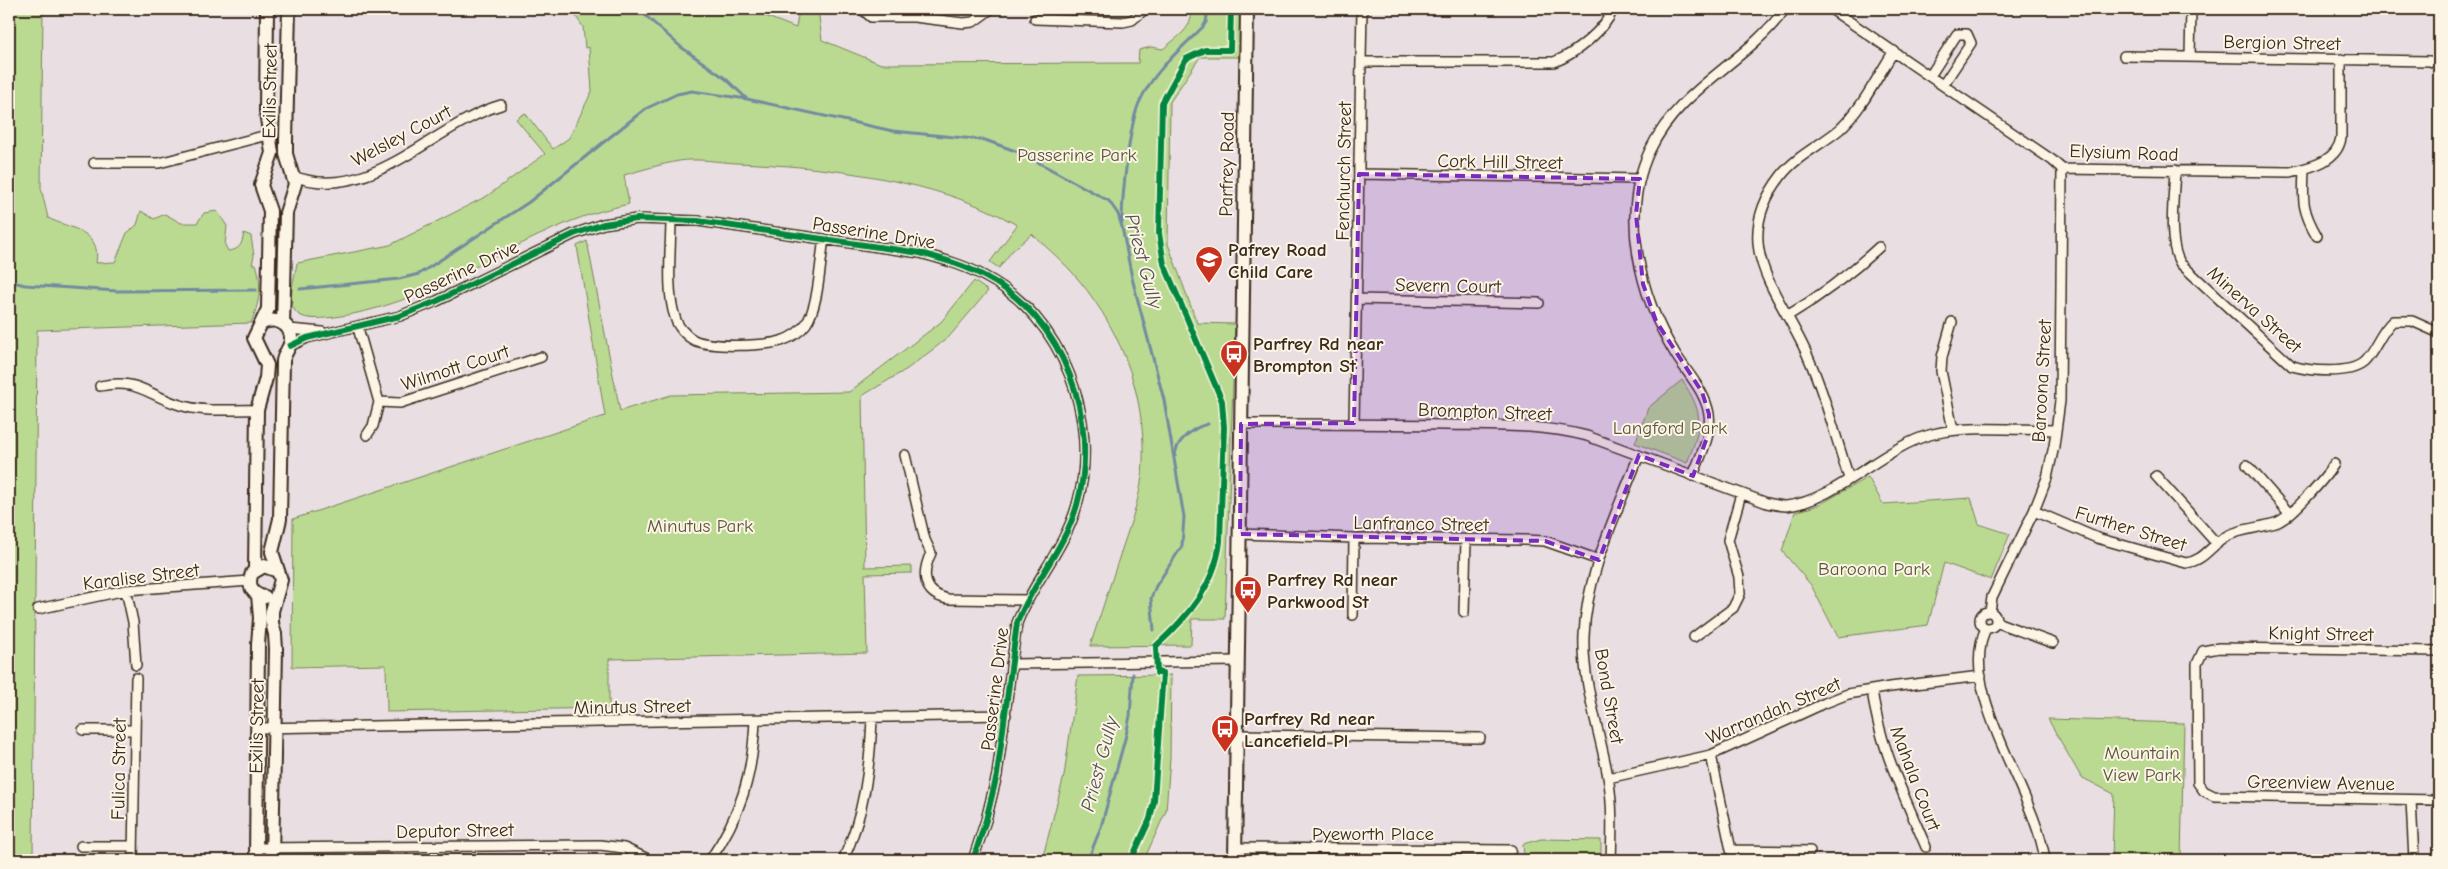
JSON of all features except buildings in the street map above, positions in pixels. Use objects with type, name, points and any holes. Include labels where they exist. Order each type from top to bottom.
[{"type":"street","name":"Exilis Street","points":[[256,854],[258,644],[260,618],[258,595],[252,589],[252,575],[257,410],[266,378],[267,365],[255,344],[254,338],[255,332],[262,323],[268,309],[270,211],[261,185],[264,174],[268,170],[272,153],[271,134],[266,111],[267,9]]},
{"type":"street","name":"Exilis Street","points":[[272,854],[276,634],[272,623],[276,593],[282,580],[272,552],[280,519],[287,349],[286,213],[292,183],[286,140],[289,9]]},
{"type":"street","points":[[862,9],[871,17],[914,17],[963,23],[973,22],[991,9]]},
{"type":"street","points":[[1035,19],[1124,22],[1132,20],[1145,9]]},
{"type":"street","name":"Parfrey Road","points":[[1235,854],[1247,9]]},
{"type":"street","name":"Fenchurch Street","points":[[1354,423],[1362,9]]},
{"type":"street","points":[[1361,62],[1554,62],[1570,56],[1584,46],[1613,9]]},
{"type":"street","points":[[1693,476],[1709,432],[1709,414],[1702,392],[1676,356],[1656,321],[1643,284],[1638,252],[1636,214],[1640,180],[1650,150],[1670,119],[1700,86],[1758,40],[1785,9]]},
{"type":"street","name":"Elysium Road","points":[[1831,9],[2062,168],[2290,172],[2304,169],[2331,158],[2339,149],[2341,138],[2341,59]]},
{"type":"street","points":[[2190,57],[2191,9]]},
{"type":"street","points":[[1930,76],[1957,34],[1967,34],[1970,43],[1943,85]]},
{"type":"street","points":[[1849,478],[1809,359],[1760,262],[1757,243],[1760,214],[1767,196],[1782,175],[1798,160],[1840,129],[1857,109],[1894,51]]},
{"type":"street","name":"Bergion Street","points":[[2124,56],[2430,61],[2439,64]]},
{"type":"street","name":"Welsley Court","points":[[292,183],[330,182],[367,175],[430,142],[479,112],[501,105]]},
{"type":"street","points":[[94,163],[159,163],[271,134]]},
{"type":"street","points":[[266,195],[280,200],[292,183],[282,167],[268,170]]},
{"type":"street","name":"Baroona Street","points":[[2045,860],[2037,824],[1989,710],[1981,676],[1980,643],[1986,628],[1980,619],[1985,612],[1990,612],[1992,597],[2034,511],[2047,478],[2056,430],[2060,401],[2062,168]]},
{"type":"street","points":[[2304,169],[2303,207],[2306,218],[2317,236]]},
{"type":"street","name":"Minerva Street","points":[[2175,170],[2174,236],[2176,257],[2181,264],[2292,366],[2306,370],[2352,370],[2364,362],[2384,328],[2393,321],[2401,319],[2412,321],[2439,333]]},
{"type":"street","name":"Cork Hill Street","points":[[1359,174],[1640,180]]},
{"type":"street","name":"Passerine Drive","points":[[287,349],[329,332],[358,328],[400,316],[437,301],[574,234],[611,223],[637,219],[698,220],[920,253],[952,261],[985,276],[1010,293],[1031,313],[1049,336],[1066,364],[1079,402],[1084,434],[1084,469],[1077,505],[1063,541],[1026,600],[1017,623],[997,776],[986,820],[973,860]]},
{"type":"street","points":[[671,219],[672,300],[675,318],[680,329],[693,340],[708,344],[769,344],[796,334],[806,324],[813,307],[824,239]]},
{"type":"street","points":[[1787,316],[1835,286],[1879,247]]},
{"type":"street","name":"Severn Court","points":[[1357,299],[1538,303]]},
{"type":"street","points":[[262,323],[272,320],[286,326]]},
{"type":"street","points":[[1952,322],[1942,357],[1941,371],[1953,430]]},
{"type":"street","name":"Passerine Drive","points":[[286,326],[329,332]]},
{"type":"street","name":"Wilmott Court","points":[[358,328],[379,402],[373,426],[367,435]]},
{"type":"street","points":[[262,354],[275,356],[287,349]]},
{"type":"street","name":"Wilmott Court","points":[[379,402],[400,403],[541,357]]},
{"type":"street","points":[[100,386],[118,382],[131,384],[180,405],[195,408],[257,410]]},
{"type":"street","name":"Brompton Street","points":[[1241,424],[1354,423],[1530,426],[1559,429],[1639,455],[1742,494],[1784,506],[1817,497],[1904,444],[1932,434],[1953,430],[2056,430]]},
{"type":"street","points":[[905,455],[925,540],[931,553],[926,568],[926,583],[930,591],[938,597],[1026,600]]},
{"type":"street","name":"Bond Street","points":[[1611,860],[1611,810],[1608,778],[1585,664],[1584,636],[1586,613],[1599,560],[1639,455]]},
{"type":"street","name":"Further Street","points":[[2034,511],[2097,538],[2186,563],[2196,562],[2232,533],[2280,521],[2326,476],[2334,464]]},
{"type":"street","points":[[2247,465],[2290,513]]},
{"type":"street","points":[[2156,476],[2217,544]]},
{"type":"street","points":[[1694,637],[1733,608],[1740,594],[1739,577],[1728,540],[1742,494]]},
{"type":"street","name":"Lanfranco Street","points":[[1240,534],[1545,541],[1599,560]]},
{"type":"street","points":[[1353,615],[1354,538]]},
{"type":"street","points":[[1464,612],[1466,540]]},
{"type":"street","points":[[252,575],[264,566],[278,571]]},
{"type":"street","name":"Karalise Street","points":[[38,608],[126,590],[252,575]]},
{"type":"street","points":[[126,590],[133,622],[136,665]]},
{"type":"street","points":[[258,595],[267,597],[276,593]]},
{"type":"street","points":[[1986,628],[1993,627],[1996,622],[1995,616],[1990,612]]},
{"type":"street","points":[[1996,622],[2052,643]]},
{"type":"street","name":"Knight Street","points":[[2204,791],[2198,783],[2197,664],[2203,651],[2219,648],[2439,651]]},
{"type":"street","points":[[1011,664],[1237,661]]},
{"type":"street","name":"Warrandah Street","points":[[1608,778],[1711,755],[1825,702],[1848,694],[1981,676]]},
{"type":"street","name":"Fulica Street","points":[[133,860],[136,678]]},
{"type":"street","name":"Mahala Court","points":[[1872,690],[1881,737],[1888,759],[1926,847]]},
{"type":"street","name":"Minutus Street","points":[[258,728],[1006,714]]},
{"type":"street","points":[[843,860],[859,818],[867,785],[871,758],[872,718]]},
{"type":"street","points":[[710,860],[732,823],[745,793],[751,769],[755,720]]},
{"type":"street","points":[[83,730],[135,730]]},
{"type":"street","points":[[1236,735],[1480,738]]},
{"type":"street","points":[[1711,755],[1732,850],[1810,851]]},
{"type":"street","name":"Greenview Avenue","points":[[2204,791],[2214,796],[2439,800]]},
{"type":"street","points":[[2411,800],[2414,860]]},
{"type":"street","name":"Deputor Street","points":[[256,854],[600,845],[624,848],[650,860]]},
{"type":"street","points":[[81,846],[133,846]]},
{"type":"street","name":"Pyeworth Place","points":[[1235,854],[1511,850]]},
{"type":"highlighted area","points":[[1359,174],[1640,179],[1636,214],[1643,284],[1656,321],[1702,392],[1709,414],[1709,432],[1693,476],[1639,455],[1599,560],[1545,541],[1240,534],[1241,424],[1354,423]]},
{"type":"green space","points":[[9,9],[43,9],[41,188],[48,218],[74,228],[89,237],[97,252],[96,263],[115,262],[127,233],[137,225],[141,211],[154,219],[165,214],[181,223],[197,223],[204,213],[217,211],[227,226],[225,245],[228,251],[240,246],[244,233],[251,236],[254,256],[252,264],[256,264],[260,287],[251,323],[37,330],[33,860],[9,860]]},
{"type":"green space","name":"Passerine Park","points":[[571,9],[747,9],[796,28],[799,9],[818,9],[822,40],[881,64],[1138,63],[1139,50],[1151,47],[1163,49],[1183,32],[1190,22],[1192,9],[1241,9],[1240,57],[1200,57],[1170,102],[1168,244],[1197,323],[1235,324],[1225,619],[1192,619],[1191,645],[1090,646],[1134,513],[1142,476],[1141,422],[1137,396],[1130,371],[1120,346],[1094,300],[1062,262],[1032,234],[1012,251],[999,268],[990,262],[1017,225],[953,197],[918,186],[844,172],[700,160],[679,161],[624,175],[629,204],[590,214],[567,223],[454,278],[397,302],[367,311],[335,317],[311,318],[298,314],[294,310],[291,297],[297,263],[390,245],[487,196],[545,154],[516,119],[525,113],[553,149],[569,138],[592,91],[589,47],[585,48],[583,27]]},
{"type":"green space","name":"Minutus Park","points":[[587,241],[620,411],[671,395],[849,392],[941,322],[974,281],[988,291],[948,338],[907,369],[862,396],[865,567],[912,566],[912,573],[865,574],[867,653],[609,659],[609,708],[387,712],[386,665],[292,667],[293,519],[605,416],[577,246]]},
{"type":"green space","name":"Langford Park","points":[[1682,380],[1695,402],[1699,420],[1696,439],[1687,463],[1635,443],[1648,408]]},
{"type":"green space","name":"Baroona Park","points":[[1868,477],[1883,504],[1971,498],[1979,524],[2010,534],[1991,580],[1944,563],[1928,625],[1838,637],[1811,585],[1782,551],[1795,512],[1819,505]]},
{"type":"green space","points":[[1171,675],[1170,758],[1166,811],[1144,860],[1042,860],[1064,776],[1078,676]]},
{"type":"green space","name":"Mountain View Park","points":[[2048,719],[2184,723],[2181,860],[2112,860],[2114,794],[2081,777]]},
{"type":"green space","points":[[1541,839],[1601,840],[1601,860],[1530,860],[1524,855],[1523,844]]},
{"type":"waterway","name":"Priest Gully","points":[[638,9],[681,47],[726,79],[746,98]]},
{"type":"waterway","points":[[1122,223],[1129,144],[1139,103],[1159,71],[1203,27],[1206,22],[1208,9]]},
{"type":"waterway","name":"Priest Gully","points":[[300,289],[399,279],[419,274],[529,202],[645,109],[677,94],[692,91],[747,99],[893,131],[985,140],[1021,153],[1109,201],[1118,214],[1122,227],[1132,278],[1164,400],[1184,517],[1182,546],[1156,586],[1151,598],[1154,630]]},
{"type":"waterway","points":[[9,281],[25,285],[117,291],[256,290]]},
{"type":"waterway","points":[[1175,456],[1176,450],[1187,435],[1197,428],[1208,424]]},
{"type":"waterway","name":"Priest Gully","points":[[1088,860],[1101,827],[1126,735],[1130,716],[1133,674]]},
{"type":"cycle path","points":[[1131,860],[1150,819],[1154,801],[1163,673],[1157,673],[1156,646],[1179,624],[1198,599],[1212,572],[1220,542],[1224,427],[1222,401],[1164,264],[1159,233],[1162,103],[1186,59],[1205,50],[1230,50],[1231,9]]},
{"type":"cycle path","points":[[290,346],[307,338],[400,316],[437,301],[574,234],[603,224],[637,219],[698,221],[920,253],[969,269],[1012,294],[1036,317],[1055,344],[1070,374],[1079,406],[1084,440],[1083,473],[1072,521],[1031,593],[1017,623],[997,775],[986,820],[973,860]]},
{"type":"place","name":"Pafrey Road Child Care","points":[[1209,284]]},
{"type":"place","name":"Parfrey Rd near Brompton St","points":[[1234,378]]},
{"type":"place","name":"Parfrey Rd near Parkwood St","points":[[1248,614]]},
{"type":"place","name":"Parfrey Rd near Lancefield Pl","points":[[1225,753]]}]
